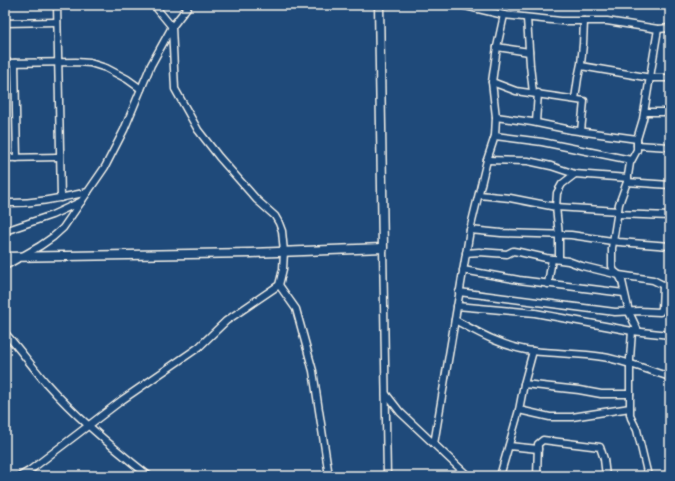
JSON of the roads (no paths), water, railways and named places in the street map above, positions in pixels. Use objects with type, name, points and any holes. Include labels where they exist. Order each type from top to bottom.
[{"type":"main road","points":[[5,257],[284,252],[383,248],[379,5]]},
{"type":"street","points":[[57,5],[61,198]]},
{"type":"street","points":[[20,476],[122,400],[199,347],[226,320],[279,286],[283,269],[284,252],[282,232],[279,223],[275,216],[258,200],[219,157],[198,130],[175,89],[172,27],[154,5]]},
{"type":"street","points":[[5,266],[53,237],[63,228],[108,161],[124,130],[151,65],[172,27],[189,5]]},
{"type":"street","points":[[461,5],[504,16],[561,21],[607,21],[658,29],[670,28]]},
{"type":"street","points":[[434,444],[470,230],[487,160],[495,136],[496,117],[492,82],[497,47],[504,16]]},
{"type":"street","points":[[527,18],[529,52],[536,93],[536,122]]},
{"type":"street","points":[[575,99],[584,44],[584,21]]},
{"type":"street","points":[[5,23],[57,22]]},
{"type":"street","points":[[648,476],[637,430],[631,418],[630,408],[630,363],[635,331],[622,281],[612,266],[613,241],[620,201],[628,180],[631,160],[637,150],[637,142],[645,112],[651,78],[658,29]]},
{"type":"street","points":[[497,47],[529,52]]},
{"type":"street","points":[[5,63],[90,63],[106,68],[127,79],[140,89]]},
{"type":"street","points":[[15,63],[17,158]]},
{"type":"street","points":[[581,66],[651,78],[670,78]]},
{"type":"street","points":[[492,82],[512,90],[584,101],[582,131]]},
{"type":"street","points":[[645,112],[670,112]]},
{"type":"street","points":[[496,117],[536,122],[670,147]]},
{"type":"street","points":[[495,136],[542,142],[631,160]]},
{"type":"street","points":[[5,158],[59,157]]},
{"type":"street","points":[[487,160],[534,162],[575,174],[670,185]]},
{"type":"street","points":[[548,284],[555,259],[559,235],[556,207],[558,189],[566,180],[575,174]]},
{"type":"street","points":[[5,203],[25,204],[88,192]]},
{"type":"street","points":[[478,195],[510,198],[556,207],[670,216]]},
{"type":"street","points":[[5,231],[52,215],[82,200]]},
{"type":"street","points":[[470,230],[501,233],[571,235],[613,241],[670,246]]},
{"type":"street","points":[[383,248],[387,476]]},
{"type":"street","points":[[466,253],[479,252],[507,254],[513,251],[555,259],[619,275],[653,280],[663,284],[670,284]]},
{"type":"street","points":[[463,270],[548,284],[624,293]]},
{"type":"street","points":[[459,292],[615,312],[651,312],[661,311],[663,306],[663,284]]},
{"type":"street","points":[[279,286],[296,308],[313,372],[329,476]]},
{"type":"street","points":[[457,306],[535,313],[635,331],[670,335]]},
{"type":"street","points":[[455,320],[490,339],[514,347],[533,351],[578,353],[630,363],[670,377]]},
{"type":"street","points":[[5,333],[48,384],[88,426],[149,476]]},
{"type":"street","points":[[500,476],[519,410],[533,351]]},
{"type":"street","points":[[524,384],[601,394],[630,394]]},
{"type":"street","points":[[386,393],[400,412],[468,476]]},
{"type":"street","points":[[519,410],[550,417],[572,417],[630,408]]},
{"type":"street","points":[[537,476],[539,442],[543,440],[600,447],[604,459],[606,476]]},
{"type":"street","points":[[509,446],[538,450]]}]
